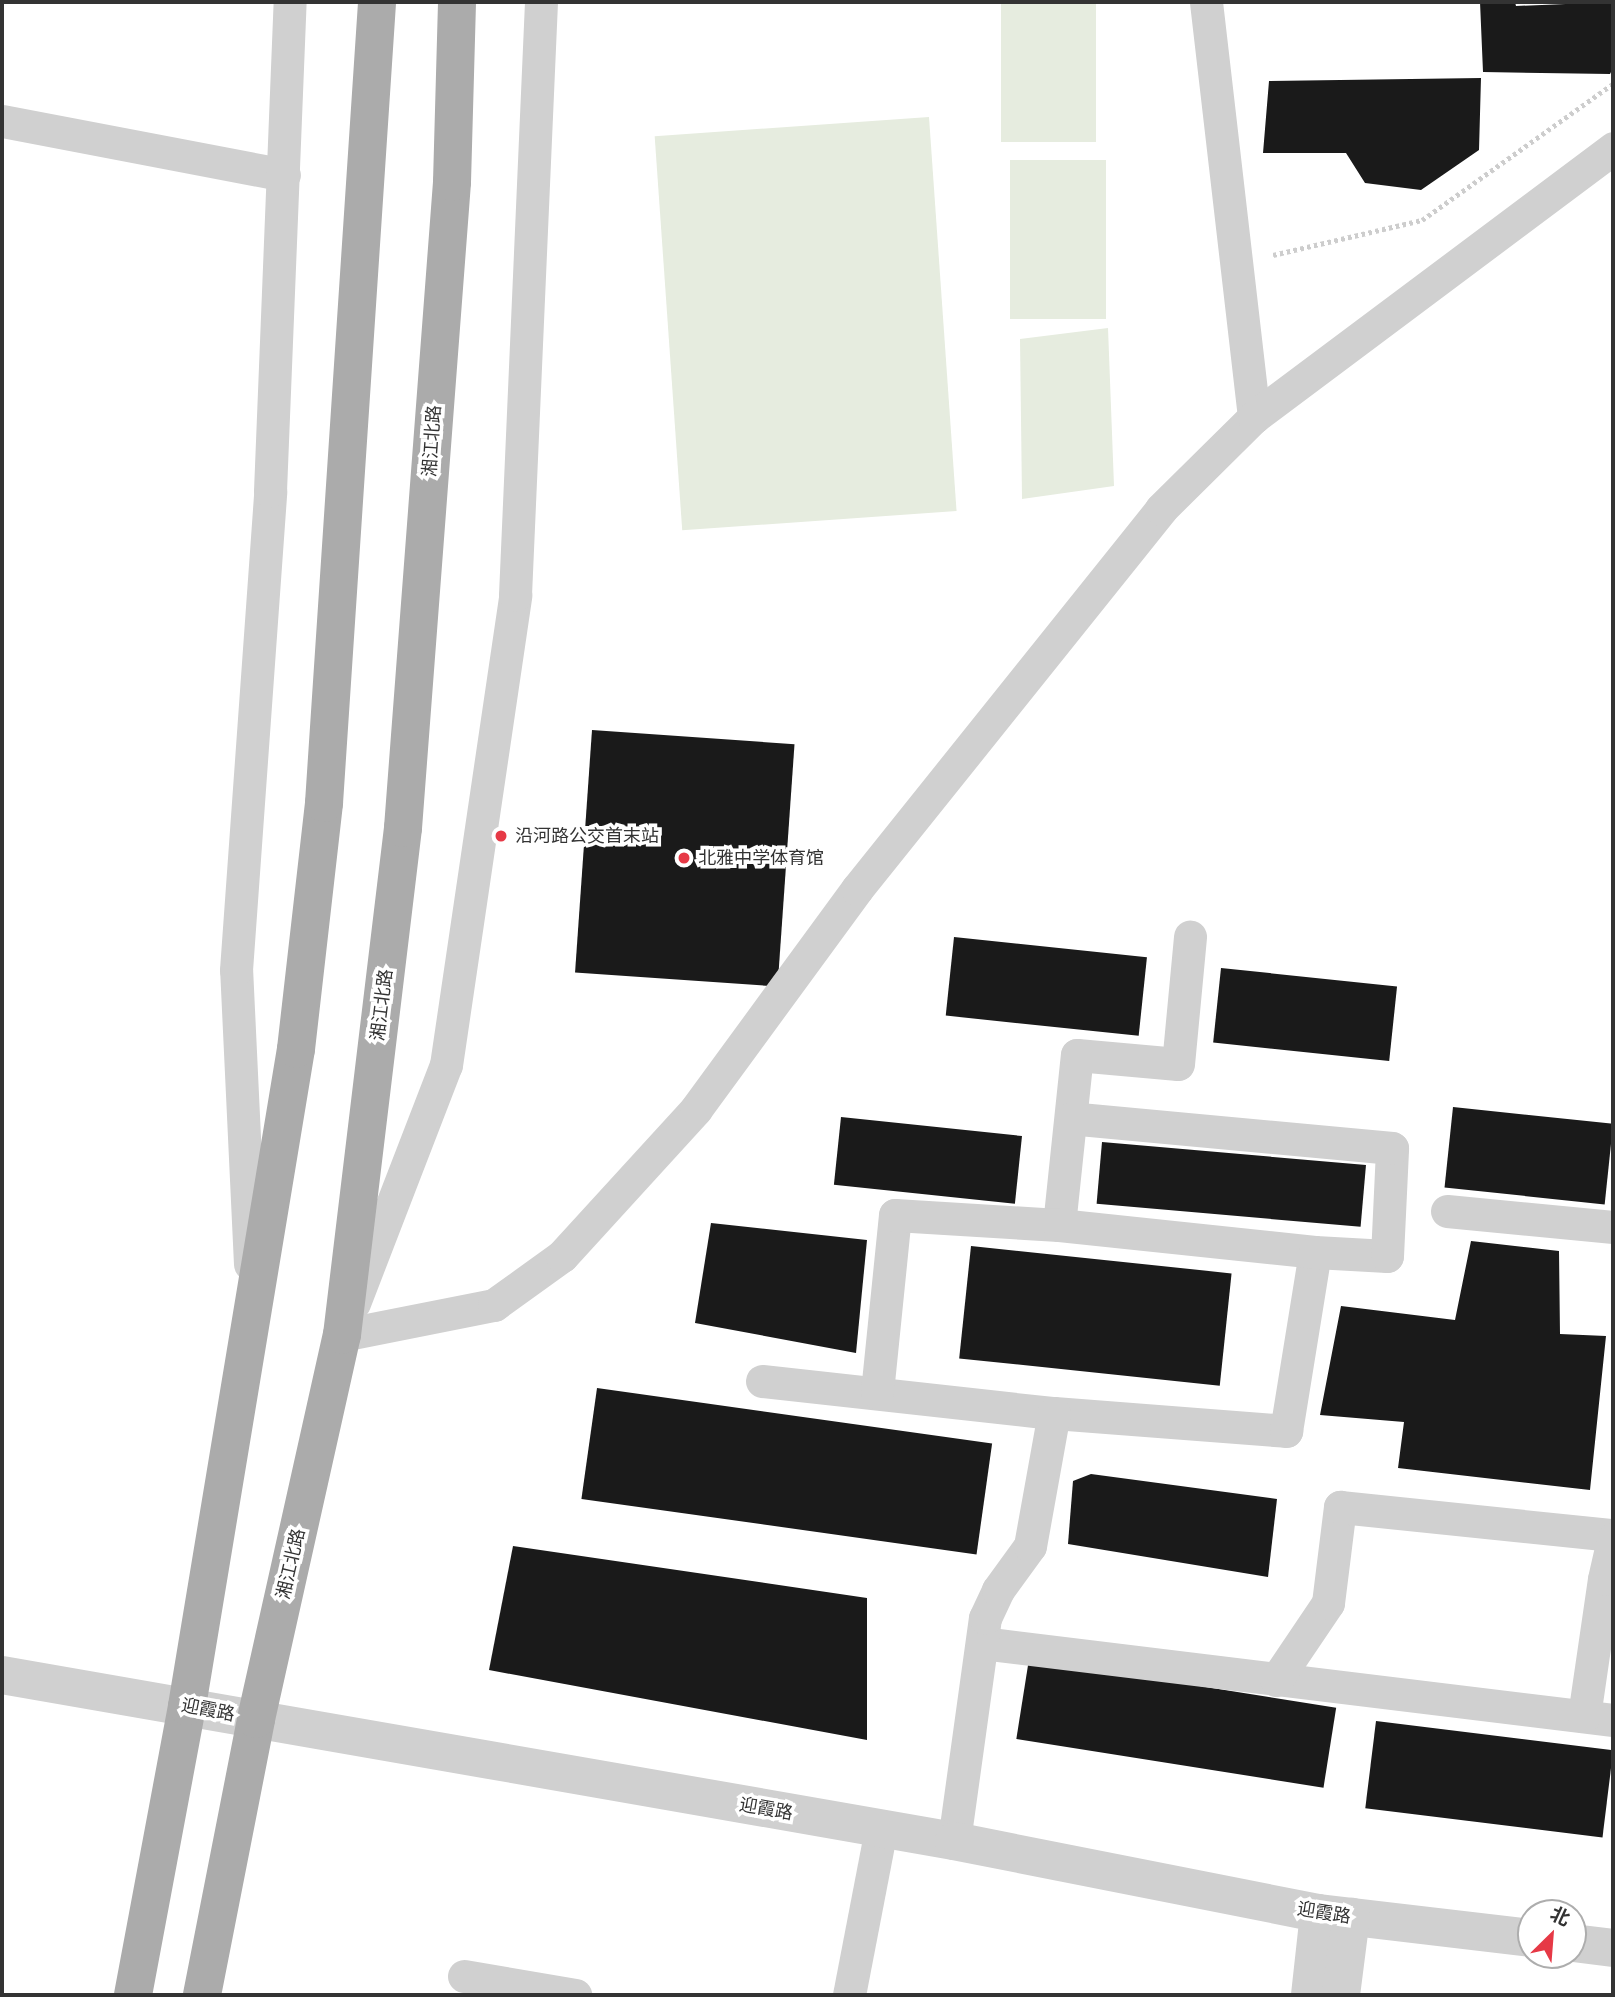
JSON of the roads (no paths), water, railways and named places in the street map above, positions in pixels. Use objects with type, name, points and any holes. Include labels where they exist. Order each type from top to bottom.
[{"type":"main road","points":[[133,1995],[187,1706],[252,1300],[296,1049],[324,803],[377,2]]},
{"type":"main road","name":"湘江北路","points":[[202,1995],[256,1719],[342,1335],[403,828],[452,182],[457,2]]},
{"type":"street","points":[[252,1300],[236,970],[270,491],[290,2]]},
{"type":"street","points":[[342,1335],[446,1065],[515,595],[541,2]]},
{"type":"street","points":[[1206,2],[1254,417]]},
{"type":"street","points":[[2,121],[284,175]]},
{"type":"street","points":[[342,1335],[494,1305],[562,1256],[696,1109],[857,889],[1161,509],[1254,417],[1613,148]]},
{"type":"street","points":[[1059,1225],[1077,1055],[1178,1064],[1190,937]]},
{"type":"street","points":[[877,1392],[895,1215],[1059,1225],[1315,1252],[1387,1256],[1392,1148],[1071,1118]]},
{"type":"street","points":[[1447,1211],[1613,1227]]},
{"type":"street","points":[[762,1381],[1054,1413],[1286,1431],[1315,1252]]},
{"type":"street","points":[[954,1841],[985,1618],[998,1590],[1030,1546],[1054,1413]]},
{"type":"street","points":[[982,1643],[1276,1680],[1599,1718],[1613,1537],[1340,1507],[1328,1603],[1276,1680]]},
{"type":"street","name":"迎霞路","points":[[2,1675],[954,1841],[1335,1915],[1517,1936]]},
{"type":"street","points":[[849,1995],[881,1829]]},
{"type":"street","points":[[1310,1995],[1335,1915]]},
{"type":"street","points":[[1335,1915],[1341,1995]]},
{"type":"street","points":[[1587,1945],[1613,1948]]},
{"type":"street","points":[[464,1976],[575,1995]]},
{"type":"place","name":"沿河路公交首末站","points":[[501,836]]},
{"type":"place","name":"北雅中学体育馆","points":[[684,858]]}]
